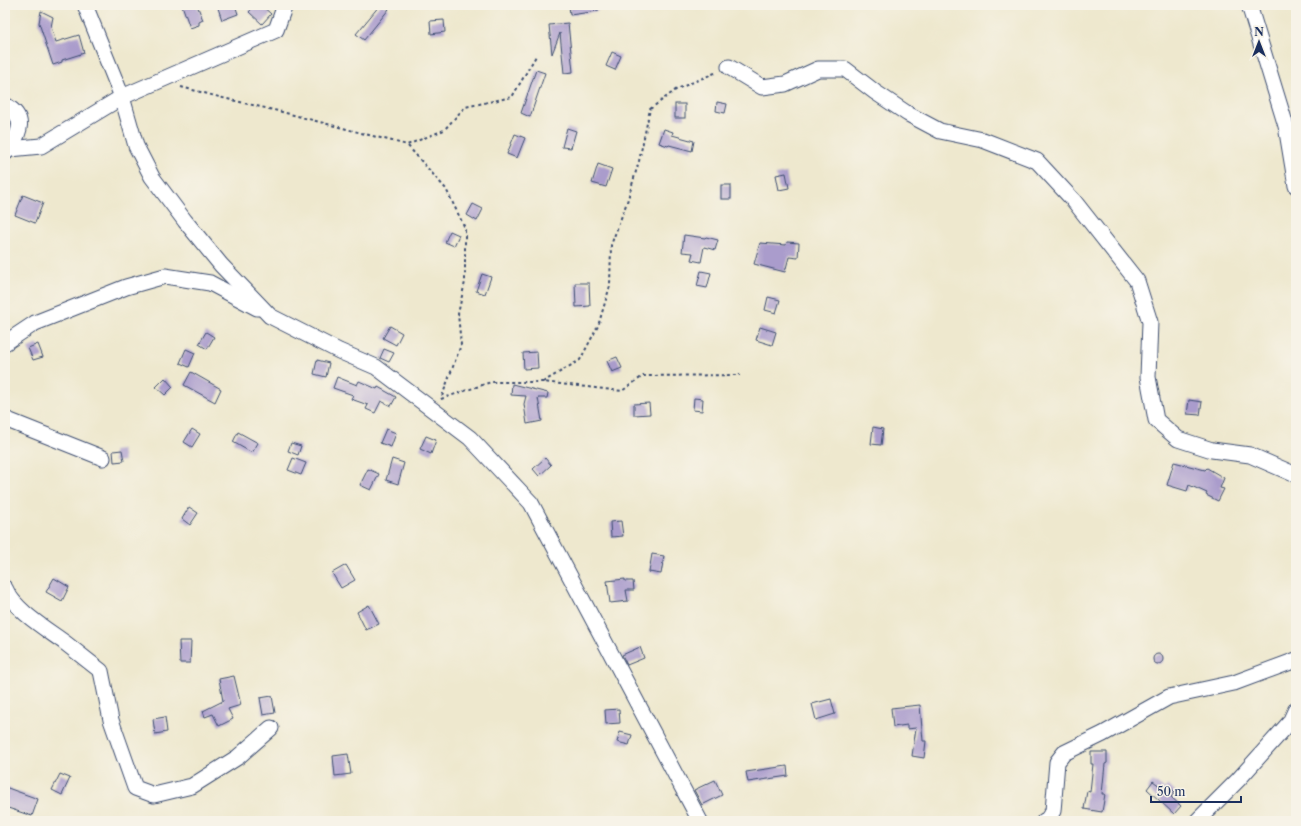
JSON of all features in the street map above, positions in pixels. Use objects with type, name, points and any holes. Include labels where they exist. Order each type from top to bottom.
[{"type":"street","points":[[85,5],[122,97],[136,146],[152,177],[221,265],[270,316]]},
{"type":"street","points":[[7,151],[41,146],[122,97],[276,30],[285,5]]},
{"type":"street","points":[[1249,5],[1286,126],[1296,186]]},
{"type":"street","points":[[729,67],[762,87],[785,84],[818,68],[845,68],[908,114],[940,131],[983,140],[1037,160],[1074,200],[1137,281],[1150,322],[1148,377],[1156,420],[1178,439],[1212,450],[1250,455],[1296,474]]},
{"type":"street","points":[[5,105],[17,114],[20,125],[18,136],[7,151]]},
{"type":"street","points":[[6,340],[36,323],[126,287],[165,276],[210,283],[270,316],[339,351],[376,367],[470,438],[531,503],[700,821]]},
{"type":"street","points":[[5,418],[103,458]]},
{"type":"street","points":[[5,588],[7,594],[30,618],[64,642],[101,672],[111,720],[135,788],[154,795],[192,786],[238,757],[271,728]]},
{"type":"street","points":[[1044,821],[1053,811],[1057,762],[1064,753],[1103,734],[1170,697],[1234,683],[1296,660]]},
{"type":"street","points":[[1197,821],[1238,780],[1290,722],[1296,709]]},
{"type":"path","points":[[407,145],[444,130],[465,107],[512,97],[536,56]]},
{"type":"path","points":[[543,382],[580,360],[598,326],[610,286],[611,244],[627,202],[639,161],[650,109],[677,89],[729,67]]},
{"type":"path","points":[[161,81],[407,145],[446,189],[465,228],[465,282],[458,314],[461,345],[441,399]]},
{"type":"path","points":[[424,404],[491,382],[543,382],[622,391],[643,376],[740,375]]},
{"type":"building","points":[[182,5],[197,5],[203,20],[199,22],[199,25],[190,28]]},
{"type":"building","points":[[217,5],[235,5],[238,14],[222,20]]},
{"type":"building","points":[[255,5],[261,5],[271,14],[262,24],[249,12]]},
{"type":"building","points":[[380,5],[383,5],[389,9],[364,40],[356,34]]},
{"type":"building","points":[[569,5],[598,5],[598,11],[570,15]]},
{"type":"building","points":[[41,11],[53,17],[51,27],[56,42],[79,35],[84,53],[62,60],[62,62],[53,65],[39,23]]},
{"type":"building","points":[[444,20],[445,32],[431,34],[430,21]]},
{"type":"building","points":[[568,23],[573,72],[564,73],[560,33],[552,54],[549,25]]},
{"type":"building","points":[[612,52],[621,56],[615,70],[606,66]]},
{"type":"building","points":[[536,70],[545,73],[530,117],[521,113]]},
{"type":"building","points":[[717,102],[727,104],[725,113],[716,111]]},
{"type":"building","points":[[675,104],[685,104],[685,118],[675,118]]},
{"type":"building","points":[[567,128],[576,131],[571,148],[562,147]]},
{"type":"building","points":[[664,129],[673,132],[672,135],[694,141],[692,151],[659,143]]},
{"type":"building","points":[[515,134],[525,138],[517,158],[507,154]]},
{"type":"building","points":[[598,164],[612,169],[606,187],[592,183]]},
{"type":"building","points":[[786,173],[789,188],[779,190],[776,175]]},
{"type":"building","points":[[721,185],[731,185],[731,199],[721,199]]},
{"type":"building","points":[[23,195],[43,203],[35,223],[15,215]]},
{"type":"building","points":[[473,204],[483,209],[477,221],[467,215]]},
{"type":"building","points":[[450,231],[459,235],[454,246],[445,242]]},
{"type":"building","points":[[684,235],[706,237],[718,240],[715,250],[704,247],[701,262],[691,260],[693,253],[682,252]]},
{"type":"building","points":[[787,242],[799,243],[798,258],[789,257],[785,272],[754,264],[760,243],[786,245]]},
{"type":"building","points":[[701,271],[711,273],[707,288],[697,286]]},
{"type":"building","points":[[482,274],[491,277],[485,294],[476,291]]},
{"type":"building","points":[[575,283],[589,283],[590,306],[576,307]]},
{"type":"building","points":[[768,297],[780,300],[776,313],[765,310]]},
{"type":"building","points":[[390,326],[402,333],[396,345],[383,338]]},
{"type":"building","points":[[760,327],[776,332],[772,345],[756,340]]},
{"type":"building","points":[[206,332],[214,337],[207,349],[199,344]]},
{"type":"building","points":[[38,344],[43,357],[33,360],[28,348]]},
{"type":"building","points":[[186,349],[195,353],[189,367],[180,363]]},
{"type":"building","points":[[384,349],[394,353],[389,362],[380,358]]},
{"type":"building","points":[[537,352],[538,368],[524,369],[523,353]]},
{"type":"building","points":[[617,357],[622,368],[612,372],[607,361]]},
{"type":"building","points":[[317,360],[329,363],[326,377],[314,374]]},
{"type":"building","points":[[191,372],[221,389],[215,402],[184,385]]},
{"type":"building","points":[[337,377],[357,385],[359,381],[377,389],[378,387],[396,397],[391,406],[381,401],[375,413],[366,409],[368,405],[351,399],[353,395],[333,388]]},
{"type":"building","points":[[165,378],[173,387],[165,395],[156,387]]},
{"type":"building","points":[[512,384],[548,393],[547,398],[538,398],[542,421],[527,424],[524,404],[526,396],[511,395]]},
{"type":"building","points":[[694,398],[703,399],[702,411],[693,410]]},
{"type":"building","points":[[1189,400],[1202,402],[1200,415],[1187,414]]},
{"type":"building","points":[[649,403],[650,414],[634,415],[634,404]]},
{"type":"building","points":[[873,427],[883,429],[881,445],[871,444]]},
{"type":"building","points":[[192,429],[200,434],[192,447],[184,442]]},
{"type":"building","points":[[386,429],[396,433],[391,447],[380,443]]},
{"type":"building","points":[[238,432],[258,443],[252,453],[233,442]]},
{"type":"building","points":[[426,436],[436,440],[431,454],[420,449]]},
{"type":"building","points":[[291,443],[301,446],[298,455],[288,451]]},
{"type":"building","points":[[122,450],[124,461],[114,462],[113,451]]},
{"type":"building","points":[[293,458],[306,463],[301,475],[288,470]]},
{"type":"building","points":[[545,458],[551,465],[539,476],[533,469]]},
{"type":"building","points":[[392,459],[404,463],[398,484],[386,480]]},
{"type":"building","points":[[1174,462],[1205,470],[1207,468],[1224,478],[1220,488],[1224,489],[1218,501],[1206,495],[1207,493],[1189,485],[1187,491],[1167,485]]},
{"type":"building","points":[[368,469],[379,474],[371,490],[360,485]]},
{"type":"building","points":[[189,507],[198,513],[190,525],[182,519]]},
{"type":"building","points":[[621,521],[623,536],[611,537],[610,522]]},
{"type":"building","points":[[652,554],[664,556],[661,574],[649,572]]},
{"type":"building","points":[[346,565],[355,580],[341,588],[332,573]]},
{"type":"building","points":[[54,578],[69,587],[62,601],[46,592]]},
{"type":"building","points":[[625,579],[625,581],[633,581],[634,590],[626,590],[628,601],[610,603],[607,581]]},
{"type":"building","points":[[369,605],[379,624],[366,630],[357,612]]},
{"type":"building","points":[[179,641],[191,641],[190,663],[180,663]]},
{"type":"building","points":[[640,647],[644,658],[627,665],[622,655]]},
{"type":"building","points":[[1156,654],[1160,654],[1162,655],[1162,663],[1156,664],[1153,661],[1153,657]]},
{"type":"building","points":[[234,676],[241,705],[228,709],[233,719],[219,726],[213,714],[205,717],[203,711],[223,701],[219,679]]},
{"type":"building","points":[[272,696],[275,713],[263,715],[260,698]]},
{"type":"building","points":[[831,699],[835,714],[816,720],[812,704]]},
{"type":"building","points":[[920,705],[923,741],[926,741],[924,758],[912,756],[916,728],[907,729],[907,725],[893,727],[891,708]]},
{"type":"building","points":[[619,709],[620,723],[606,724],[605,710]]},
{"type":"building","points":[[165,717],[167,732],[155,734],[153,719]]},
{"type":"building","points":[[620,732],[632,735],[629,745],[617,742]]},
{"type":"building","points":[[1091,752],[1107,752],[1107,763],[1105,764],[1102,794],[1105,794],[1102,812],[1084,809],[1087,791],[1090,792],[1093,764],[1091,764]]},
{"type":"building","points":[[348,754],[351,774],[335,776],[333,756]]},
{"type":"building","points":[[787,766],[788,776],[748,782],[746,772]]},
{"type":"building","points":[[60,774],[70,778],[62,795],[52,790]]},
{"type":"building","points":[[715,780],[722,795],[702,805],[694,790]]},
{"type":"building","points":[[1153,781],[1164,789],[1168,785],[1175,792],[1171,797],[1181,806],[1174,814],[1147,789]]},
{"type":"building","points":[[5,787],[38,799],[32,816],[5,807]]}]
